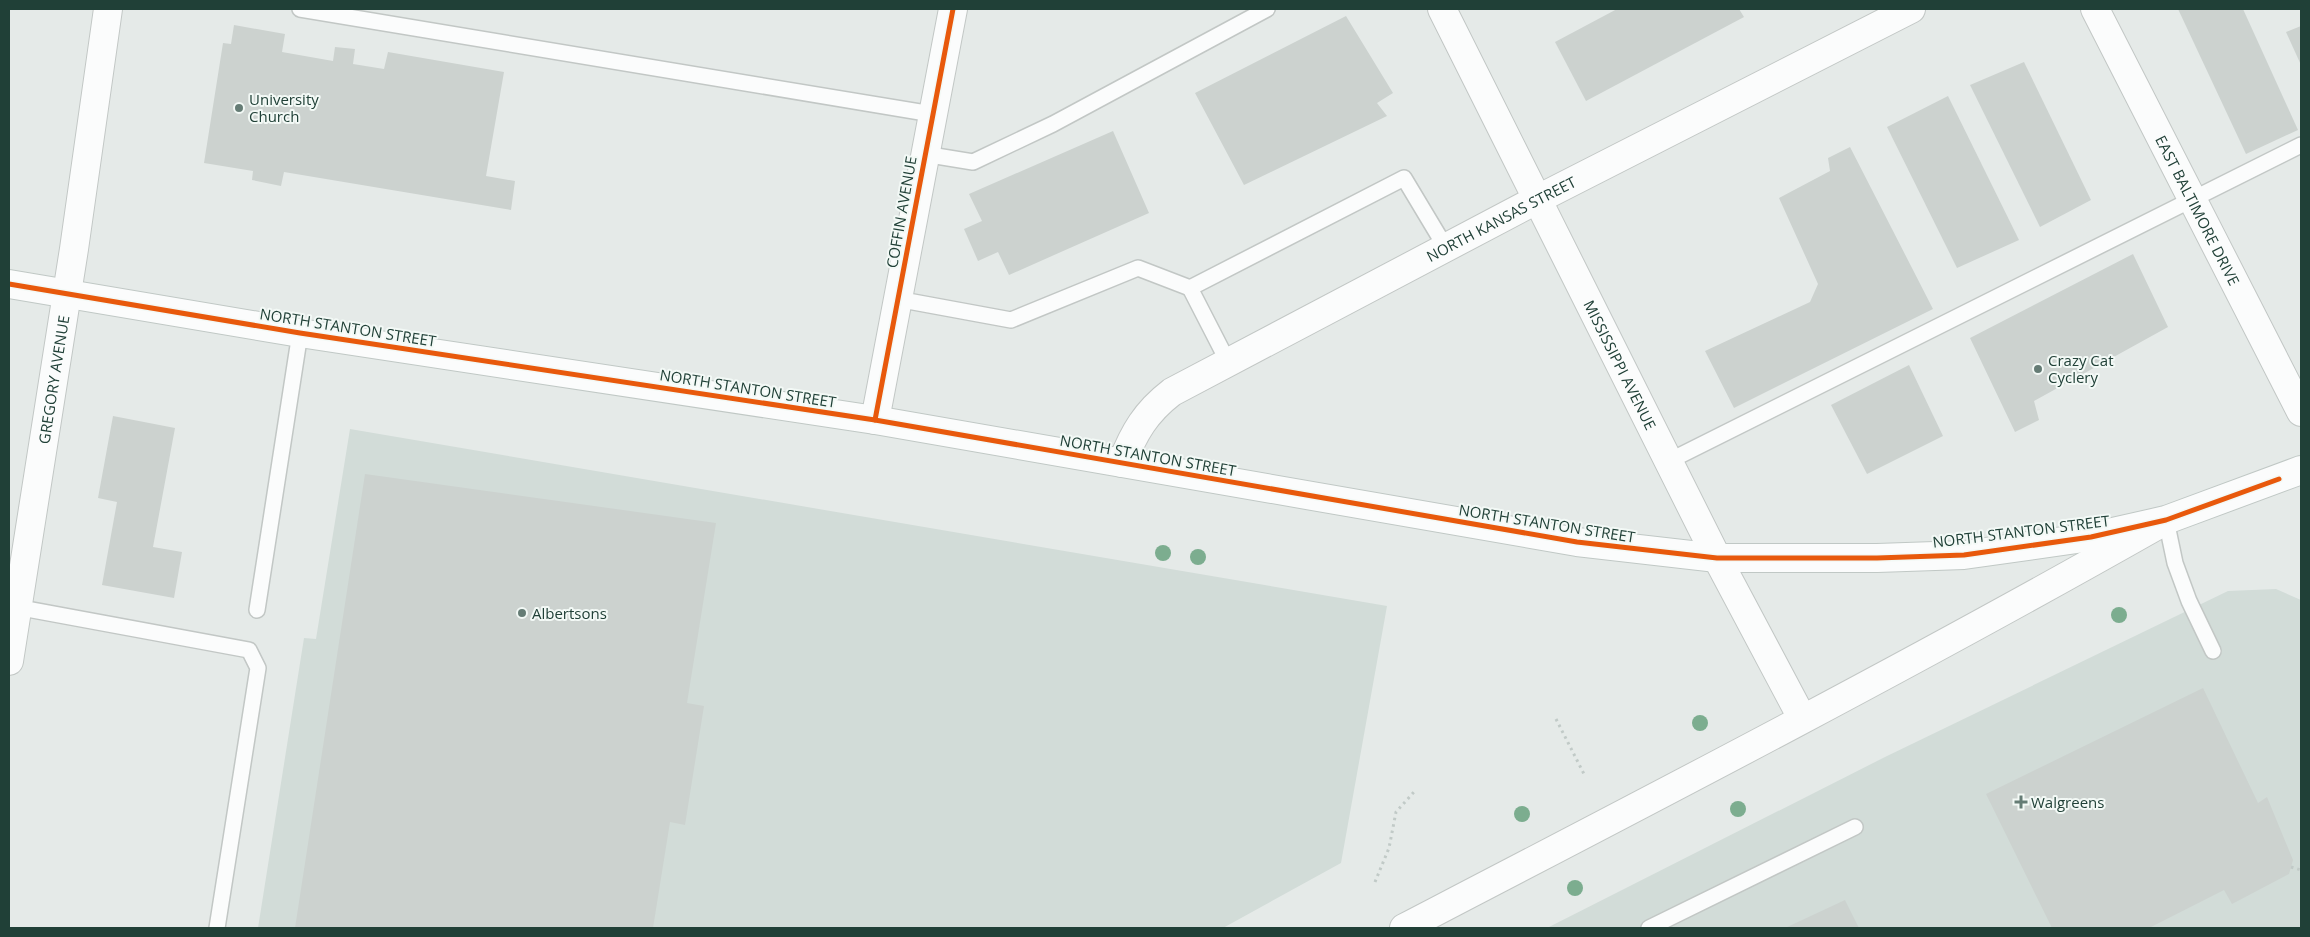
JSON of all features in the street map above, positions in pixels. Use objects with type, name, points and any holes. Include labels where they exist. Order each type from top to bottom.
[{"type":"street","name":"GREGORY AVENUE","points":[[9,661],[13,606],[66,294],[108,9]]},
{"type":"street","name":"COFFIN AVENUE","points":[[875,420],[953,9]]},
{"type":"street","name":"MISSISSIPPI AVENUE","points":[[1442,9],[1717,558],[1802,718]]},
{"type":"street","name":"NORTH KANSAS STREET","points":[[1122,463],[1133,435],[1155,405],[1172,392],[1538,199],[1911,9]]},
{"type":"street","name":"EAST BALTIMORE DRIVE","points":[[2094,9],[2301,412]]},
{"type":"street","name":"NORTH STANTON STREET","points":[[9,284],[300,333],[875,420],[1585,543],[1717,558],[1867,558],[1964,555],[2091,537],[2166,520],[2301,470]]},
{"type":"street","name":"NORTH STANTON STREET","points":[[1404,928],[2038,592],[2166,520]]},
{"type":"lane","points":[[300,9],[932,114]]},
{"type":"lane","points":[[924,154],[973,162],[1053,124],[1267,9]]},
{"type":"lane","points":[[1669,461],[2301,145]]},
{"type":"lane","points":[[1190,288],[1404,178],[1446,248]]},
{"type":"lane","points":[[897,299],[1011,320],[1138,268],[1190,288],[1228,362]]},
{"type":"lane","points":[[257,610],[300,333]]},
{"type":"lane","points":[[2166,520],[2175,563],[2213,651]]},
{"type":"lane","points":[[13,606],[249,650],[258,668],[217,928]]},
{"type":"lane","points":[[1649,928],[1855,827]]},
{"type":"path","points":[[1556,719],[1585,776]]},
{"type":"path","points":[[1375,882],[1389,848],[1396,812],[1414,792]]},
{"type":"path","points":[[2291,867],[2301,870]]},
{"type":"shaded area","points":[[350,429],[1387,606],[1341,863],[1223,928],[258,928],[304,638],[316,639]]},
{"type":"shaded area","points":[[2276,589],[2301,600],[2301,928],[1547,928],[1885,757],[2228,591]]},
{"type":"building","points":[[1617,9],[1739,9],[1744,17],[1586,101],[1555,42]]},
{"type":"building","points":[[2178,9],[2243,9],[2298,130],[2246,154]]},
{"type":"building","points":[[1346,16],[1393,93],[1377,103],[1387,116],[1244,185],[1195,93]]},
{"type":"building","points":[[234,25],[285,34],[282,52],[333,61],[335,47],[355,49],[353,64],[384,69],[388,52],[504,72],[486,176],[515,181],[511,210],[284,172],[281,186],[252,180],[253,171],[204,163],[223,43],[231,44]]},
{"type":"building","points":[[2301,26],[2301,65],[2286,32]]},
{"type":"building","points":[[2024,62],[2091,200],[2040,227],[1970,85]]},
{"type":"building","points":[[1948,96],[2019,240],[1957,268],[1887,127]]},
{"type":"building","points":[[1113,131],[1149,213],[1009,275],[998,252],[978,261],[964,229],[982,221],[969,194]]},
{"type":"building","points":[[1850,147],[1933,309],[1734,408],[1705,351],[1810,302],[1818,284],[1779,198],[1830,171],[1828,158]]},
{"type":"building","name":"Crazy Cat Cyclery","points":[[2133,254],[2168,327],[2034,401],[2039,420],[2015,432],[1970,338]]},
{"type":"building","points":[[1909,365],[1943,436],[1867,474],[1831,405]]},
{"type":"building","points":[[113,416],[175,428],[153,547],[182,552],[174,598],[102,585],[117,502],[98,498]]},
{"type":"building","name":"Albertsons","points":[[365,474],[716,523],[687,703],[704,706],[685,825],[670,822],[653,928],[295,928]]},
{"type":"building","name":"Walgreens","points":[[2203,688],[2258,803],[2267,797],[2293,860],[2289,874],[2232,904],[2224,890],[2149,928],[2052,928],[1986,794]]},
{"type":"building","points":[[1845,900],[1859,928],[1785,928]]},
{"type":"cycle path","points":[[875,420],[953,9]]},
{"type":"cycle path","points":[[9,284],[300,333],[875,420],[1577,542],[1717,558],[1877,558],[1964,555],[2091,537],[2166,520],[2279,479]]},
{"type":"place","name":"University Church","points":[[239,108]]},
{"type":"place","name":"Crazy Cat Cyclery","points":[[2038,369]]},
{"type":"place","name":"Albertsons","points":[[522,613]]},
{"type":"place","name":"Walgreens","points":[[2021,802]]}]
